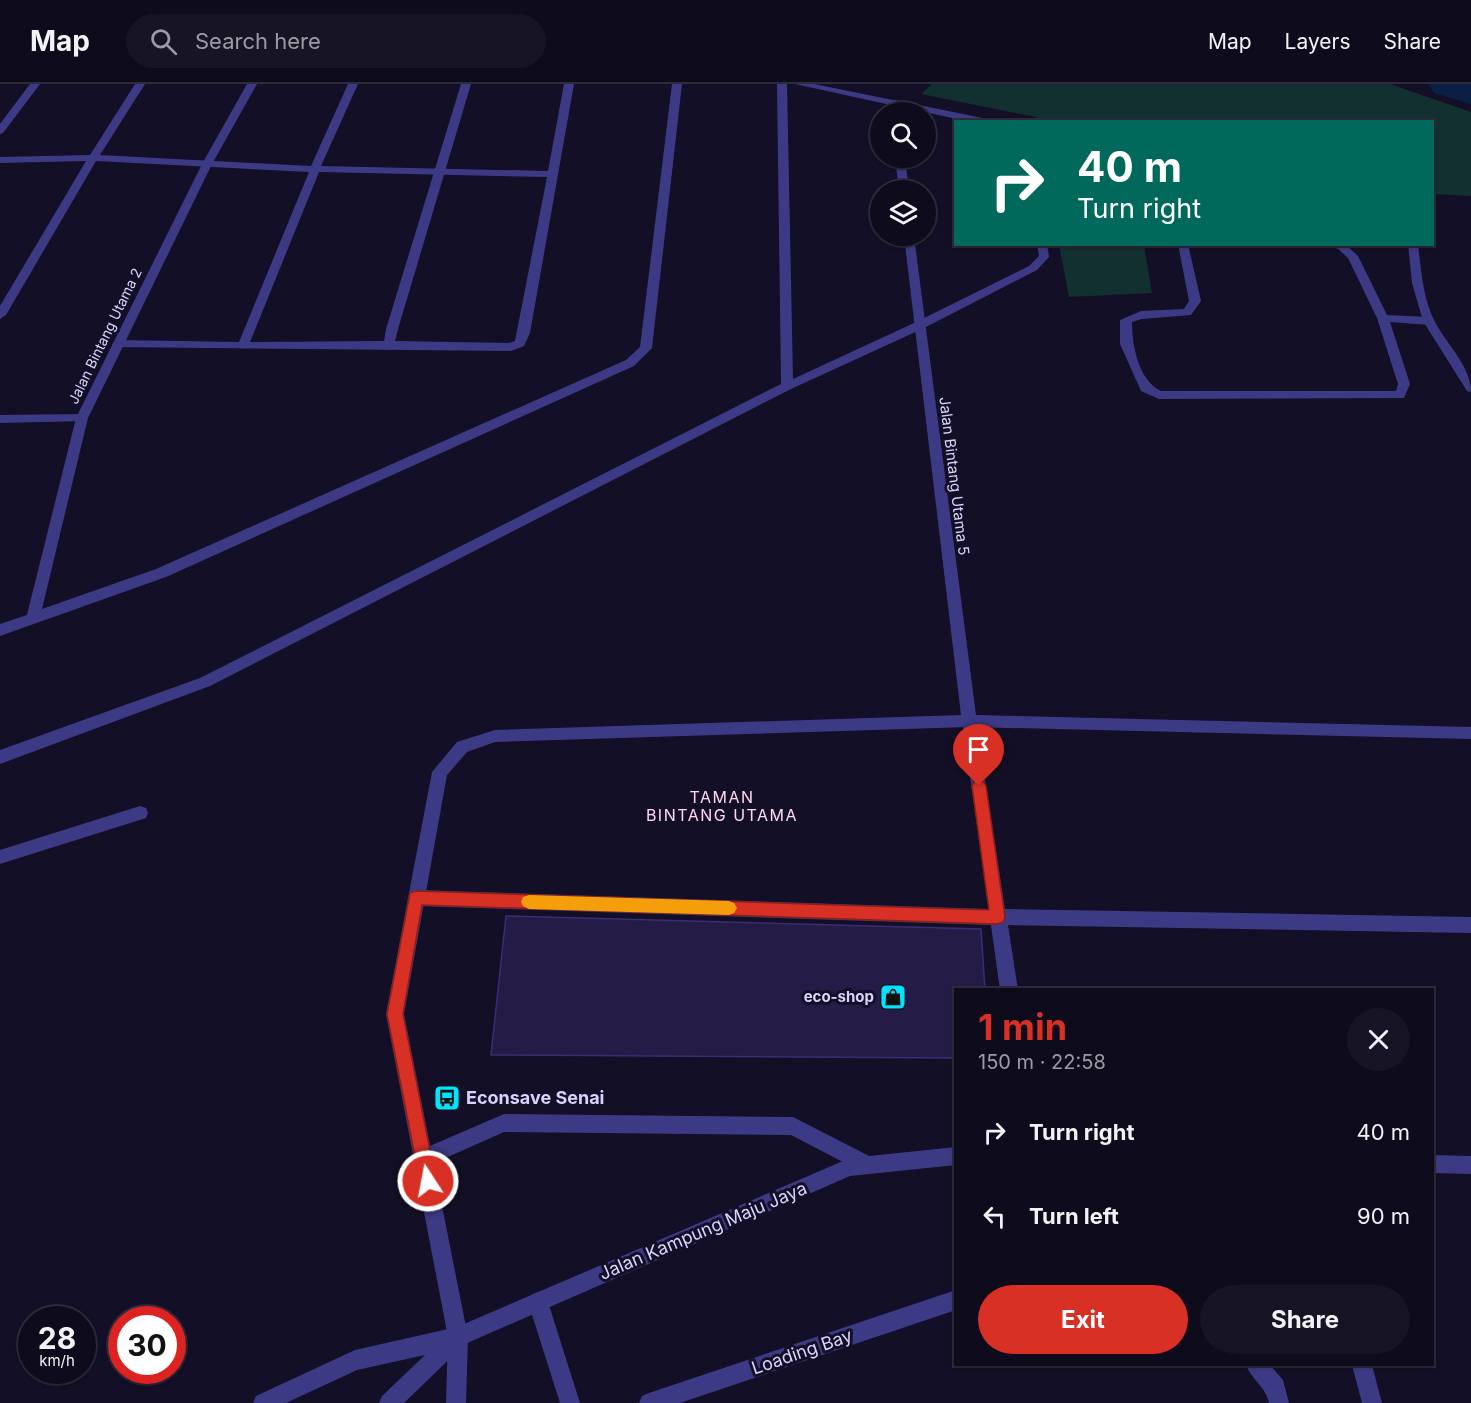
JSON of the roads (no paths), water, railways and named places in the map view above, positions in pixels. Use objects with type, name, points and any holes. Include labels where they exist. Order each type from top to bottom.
[{"type":"street","points":[[0,131],[35,84]]},
{"type":"street","points":[[0,315],[93,158],[140,84]]},
{"type":"street","name":"Jalan Bintang Utama 2","points":[[33,620],[82,418],[207,164],[252,84]]},
{"type":"street","points":[[243,346],[315,168],[354,84]]},
{"type":"street","points":[[389,345],[438,172],[466,84]]},
{"type":"street","points":[[118,344],[511,347],[520,343],[524,333],[569,84]]},
{"type":"street","points":[[0,630],[161,573],[630,363],[646,348],[677,84]]},
{"type":"street","points":[[782,84],[787,386]]},
{"type":"street","points":[[800,84],[871,102]]},
{"type":"street","points":[[936,114],[974,120]]},
{"type":"street","points":[[0,160],[93,158],[315,168],[554,174]]},
{"type":"street","name":"Jalan Bintang Utama 5","points":[[910,246],[918,326],[969,721],[1008,988]]},
{"type":"street","points":[[0,757],[205,682],[787,386],[918,326],[1033,268],[1044,257],[1042,246]]},
{"type":"street","points":[[1184,246],[1195,301],[1187,312],[1141,315],[1126,320],[1126,344],[1145,388],[1159,395],[1400,395],[1404,384],[1383,318],[1353,256],[1338,246]]},
{"type":"street","points":[[1413,246],[1417,283],[1429,321],[1471,388]]},
{"type":"street","points":[[1383,318],[1429,321]]},
{"type":"street","points":[[0,419],[82,418]]},
{"type":"street","points":[[456,1403],[458,1337],[395,1014],[440,772],[462,747],[495,736],[969,721],[1471,733]]},
{"type":"street","points":[[0,857],[140,813]]},
{"type":"street","points":[[416,898],[997,917],[1471,926]]},
{"type":"street","points":[[423,1159],[504,1123],[770,1125],[793,1126],[866,1165]]},
{"type":"street","name":"Jalan Kampung Maju Jaya","points":[[262,1403],[355,1360],[458,1337],[850,1167],[954,1156]]},
{"type":"street","points":[[1434,1164],[1471,1166]]},
{"type":"street","name":"Loading Bay","points":[[649,1403],[954,1301]]},
{"type":"street","points":[[538,1302],[570,1403]]},
{"type":"street","name":"Jalan Kampung Maju Jaya","points":[[388,1403],[458,1337]]},
{"type":"street","points":[[1257,1366],[1276,1387],[1279,1403]]},
{"type":"street","points":[[1362,1366],[1372,1403]]},
{"type":"waterway","points":[[1449,84],[1471,91]]},
{"type":"place","name":"eco-shop","points":[[893,997]]},
{"type":"place","name":"Econsave Senai","points":[[447,1098]]},
{"type":"district","name":"TAMAN BINTANG UTAMA","points":[[722,806]]}]
